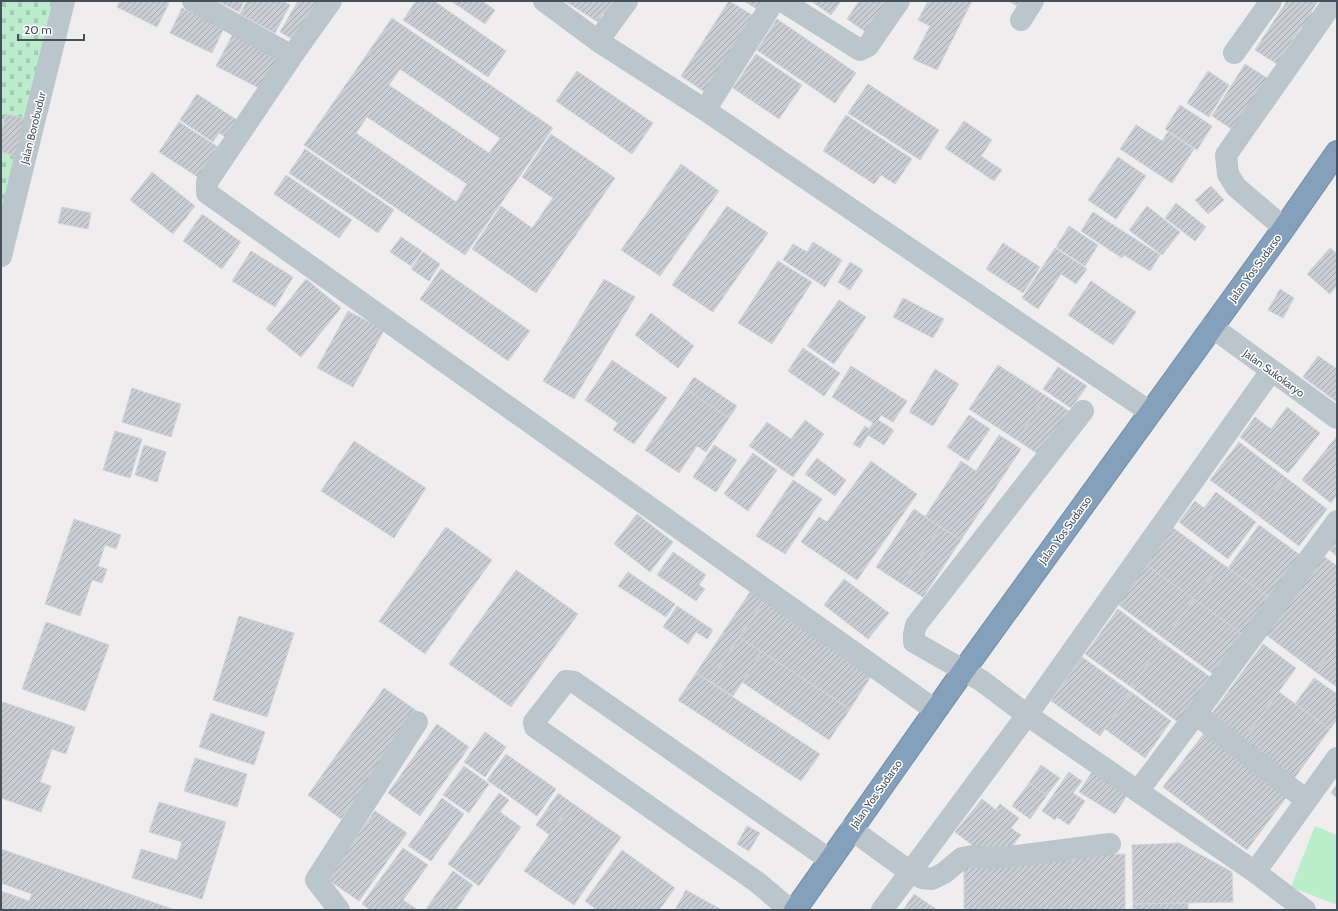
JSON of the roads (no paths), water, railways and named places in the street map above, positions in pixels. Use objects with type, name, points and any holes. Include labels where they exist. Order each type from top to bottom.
[{"type":"highway","name":"Jalan Yos Sudarso","points":[[795,910],[935,710],[1284,228],[1337,152]]},
{"type":"street","name":"Jalan Borobudur","points":[[1,256],[64,1]]},
{"type":"street","points":[[192,1],[292,56]]},
{"type":"street","points":[[331,1],[207,182],[207,192],[935,710]]},
{"type":"street","points":[[544,1],[598,40],[705,110],[1150,412]]},
{"type":"street","points":[[598,40],[627,1]]},
{"type":"street","points":[[705,110],[772,4],[779,1]]},
{"type":"street","points":[[782,1],[860,50],[868,46],[899,1]]},
{"type":"street","points":[[1021,20],[1033,1]]},
{"type":"street","points":[[1234,53],[1271,1]]},
{"type":"street","points":[[1284,228],[1236,187],[1228,174],[1226,155],[1334,1]]},
{"type":"street","name":"Jalan Sukokaryo","points":[[1212,327],[1337,418]]},
{"type":"street","points":[[882,910],[1028,715],[1271,371]]},
{"type":"street","points":[[1083,411],[916,625],[914,642],[982,681],[1028,715],[1254,872],[1277,900],[1305,910]]},
{"type":"street","points":[[1138,791],[1337,521]]},
{"type":"street","points":[[790,910],[757,882],[535,727],[534,722],[566,681],[574,682],[830,860]]},
{"type":"street","points":[[1196,714],[1306,800]]},
{"type":"street","points":[[339,910],[316,880],[417,722]]},
{"type":"street","points":[[1254,872],[1337,758]]},
{"type":"street","points":[[851,829],[910,872],[922,878],[932,879],[944,873],[962,858],[973,856],[987,858],[1008,857],[1110,844]]}]
